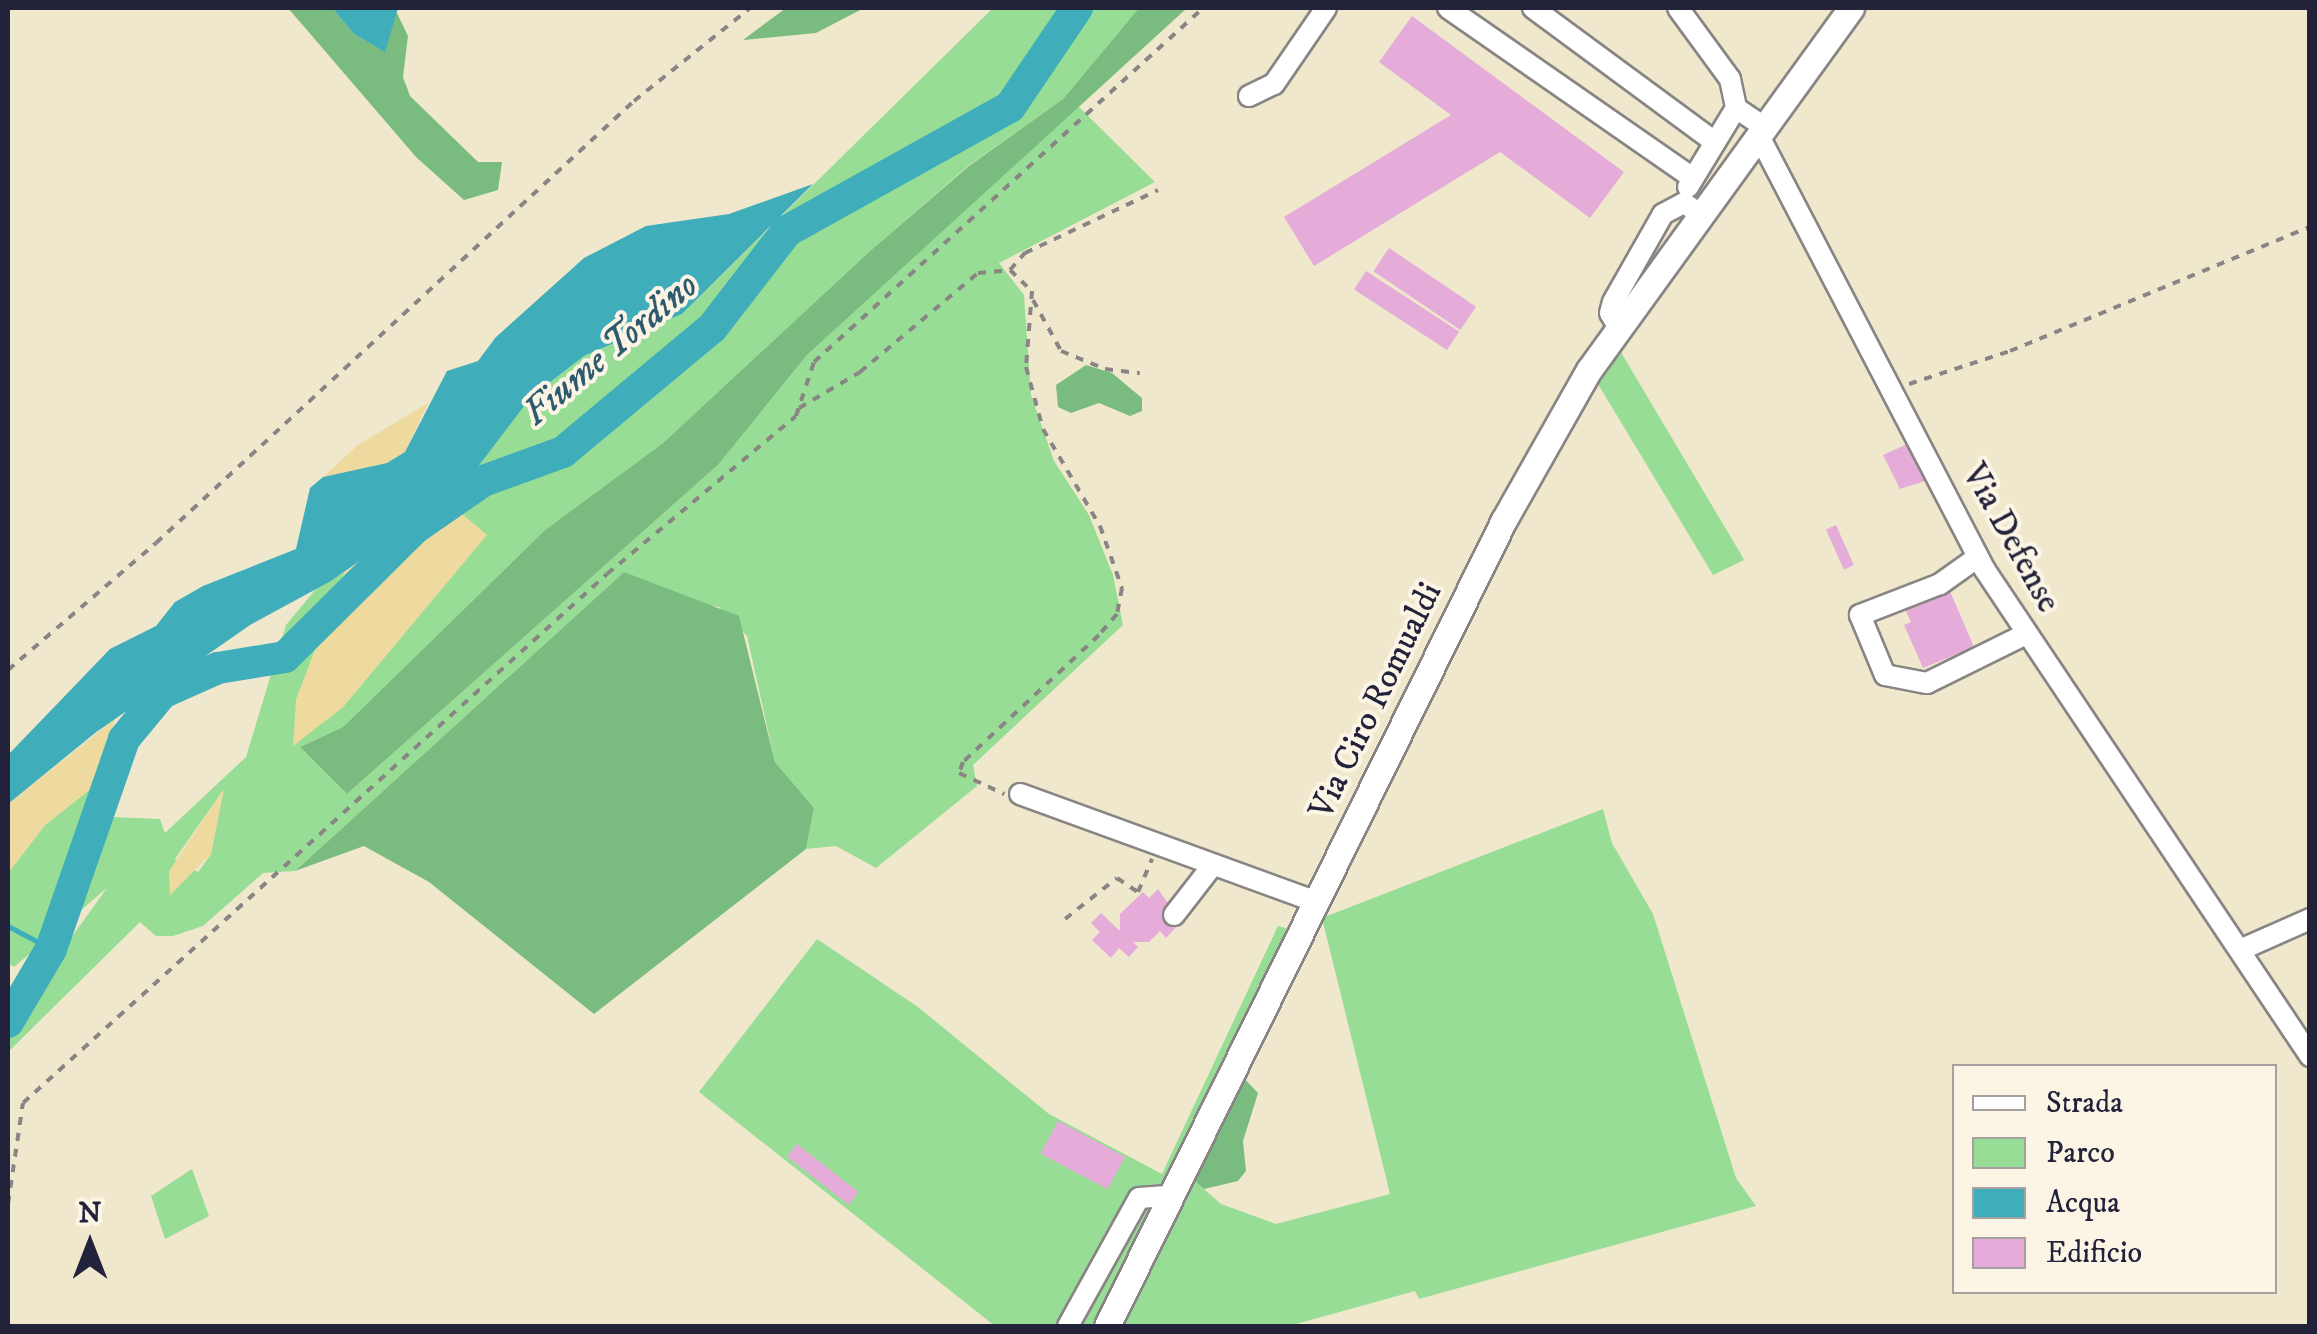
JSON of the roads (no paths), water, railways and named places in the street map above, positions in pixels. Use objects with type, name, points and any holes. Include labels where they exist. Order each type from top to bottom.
[{"type":"main road","name":"Via Ciro Romualdi","points":[[1106,1326],[1504,520],[1692,209],[1762,132],[1851,8]]},
{"type":"street","points":[[1250,96],[1274,84],[1326,8]]},
{"type":"street","points":[[1448,8],[1693,178]]},
{"type":"street","points":[[1533,8],[1715,142]]},
{"type":"street","points":[[1678,8],[1730,79],[1736,108],[1762,132]]},
{"type":"street","points":[[1692,209],[1693,178],[1736,108]]},
{"type":"street","name":"Via Defense","points":[[1762,132],[1978,557],[2310,1056]]},
{"type":"street","points":[[1978,557],[1940,584],[1860,615],[1885,674],[1927,683],[2026,634]]},
{"type":"street","points":[[1020,794],[1316,902]]},
{"type":"street","points":[[1174,915],[1212,866]]},
{"type":"street","points":[[2240,950],[2310,919]]},
{"type":"street","points":[[1068,1326],[1139,1198],[1170,1196]]},
{"type":"water","points":[[332,8],[398,8],[385,52],[354,34]]},
{"type":"water","points":[[813,184],[682,314],[584,356],[531,397],[480,464],[428,513],[331,581],[250,625],[95,733],[8,804],[8,755],[110,649],[156,626],[175,602],[203,586],[296,549],[310,488],[323,477],[387,463],[405,452],[447,371],[478,361],[496,337],[584,258],[646,226],[729,214]]},
{"type":"waterway","name":"Fiume Tordino","points":[[8,1022],[51,949],[124,739],[162,693],[218,668],[285,657],[415,528],[483,481],[563,452],[712,328],[787,231],[1010,107],[1077,8]]},
{"type":"waterway","points":[[8,926],[51,949]]}]
